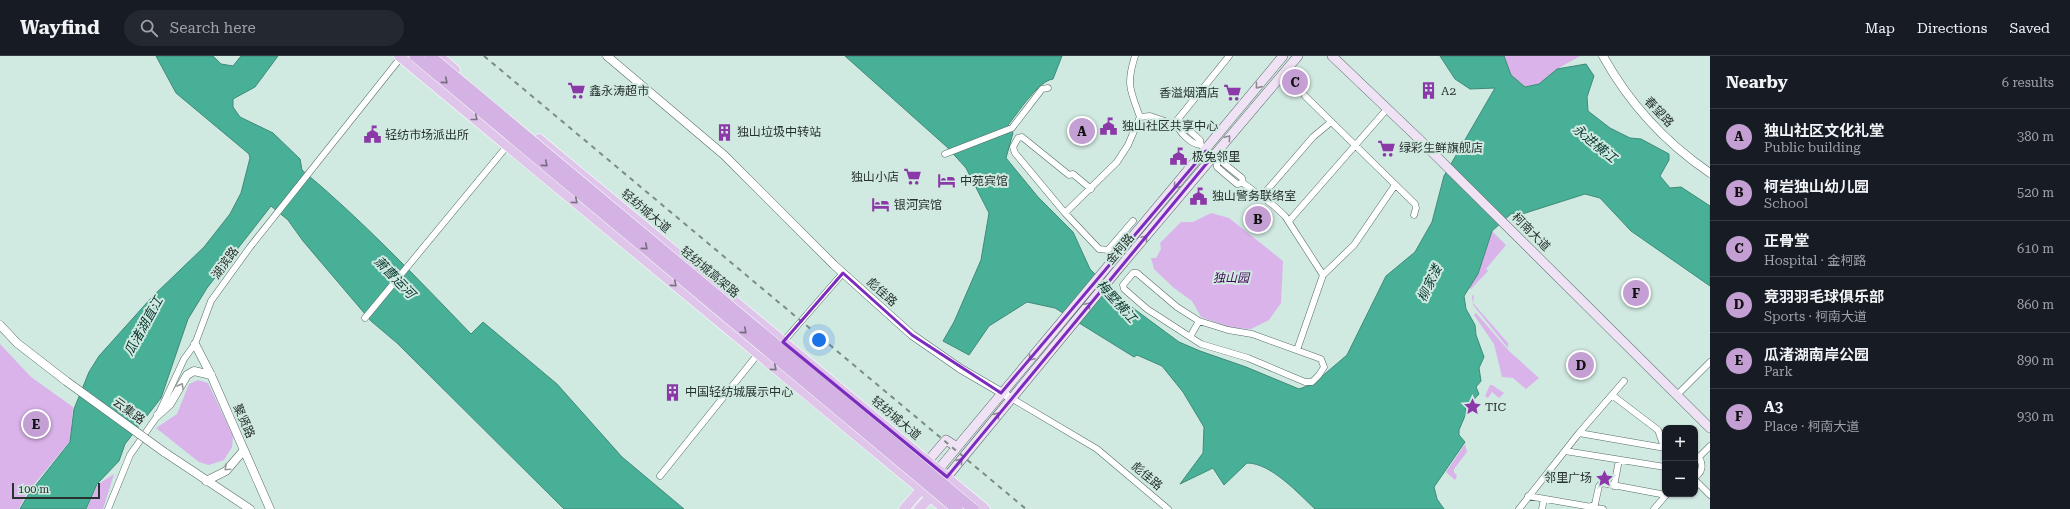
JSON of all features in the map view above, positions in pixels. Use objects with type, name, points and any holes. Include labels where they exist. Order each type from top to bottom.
[{"type":"highway","name":"轻纺城高架路","points":[[415,56],[957,509]]},
{"type":"highway","name":"轻纺城高架路","points":[[430,56],[973,509]]},
{"type":"main road","name":"轻纺城大道","points":[[439,56],[494,104],[985,509]]},
{"type":"main road","name":"金柯路","points":[[1209,154],[1283,56]]},
{"type":"main road","name":"金柯路","points":[[938,470],[1056,328],[1116,264],[1209,154],[1298,56]]},
{"type":"main road","name":"柯南大道","points":[[1332,56],[1528,246],[1710,428]]},
{"type":"main road","points":[[401,57],[944,509]]},
{"type":"main road","name":"金柯路","points":[[947,477],[1063,335],[1116,264]]},
{"type":"main road","points":[[928,461],[946,440],[957,447]]},
{"type":"main road","points":[[904,509],[938,470]]},
{"type":"main road","points":[[919,509],[947,477]]},
{"type":"street","name":"彪佳路","points":[[608,56],[724,155],[843,273],[912,335],[961,369],[1097,449],[1168,509]]},
{"type":"street","points":[[1065,213],[1117,162],[1128,145],[1140,117],[1129,83],[1129,74],[1135,56]]},
{"type":"street","points":[[1176,124],[1229,56]]},
{"type":"street","name":"春望路","points":[[1603,56],[1625,92],[1650,122],[1679,150],[1710,173]]},
{"type":"street","name":"湖滨路","points":[[108,509],[130,455],[158,415],[175,377],[195,344],[211,301],[315,164],[401,57]]},
{"type":"street","points":[[946,154],[1012,128],[1042,89],[1048,88]]},
{"type":"street","points":[[1306,96],[1416,205],[1414,215]]},
{"type":"street","points":[[1289,221],[1387,109]]},
{"type":"street","points":[[1140,117],[1150,116],[1183,125],[1200,140],[1217,167],[1237,184],[1242,183],[1262,196],[1289,221],[1294,233],[1323,275]]},
{"type":"street","points":[[1262,196],[1312,137],[1331,122]]},
{"type":"street","points":[[1091,189],[1073,174],[1069,175],[1022,137],[1018,138],[1013,147],[1014,153],[1098,249],[1108,250],[1133,221]]},
{"type":"street","points":[[365,318],[508,145]]},
{"type":"street","points":[[1297,350],[1323,275],[1354,245],[1396,185]]},
{"type":"street","points":[[783,342],[843,273]]},
{"type":"street","points":[[1133,273],[1137,273],[1177,307],[1199,321],[1228,330],[1252,334],[1297,350],[1321,359],[1324,367],[1320,375],[1312,382],[1305,382],[1248,358],[1201,344],[1147,309],[1124,289],[1123,285],[1133,273]]},
{"type":"street","points":[[1190,337],[1199,321]]},
{"type":"street","name":"云集路","points":[[0,325],[17,343],[66,380],[164,452],[250,509]]},
{"type":"street","name":"聚贤路","points":[[195,344],[211,375],[270,509]]},
{"type":"street","points":[[660,476],[758,354]]},
{"type":"street","points":[[1677,395],[1710,362]]},
{"type":"street","points":[[158,415],[170,404],[187,374],[194,371],[211,375]]},
{"type":"street","points":[[1519,509],[1579,433],[1624,381]]},
{"type":"street","points":[[1612,395],[1658,430],[1662,442]]},
{"type":"street","points":[[1579,433],[1662,448]]},
{"type":"street","points":[[1698,455],[1710,446]]},
{"type":"street","points":[[206,481],[226,471],[244,450]]},
{"type":"street","points":[[1565,451],[1662,467]]},
{"type":"street","points":[[1698,458],[1702,468],[1698,475]]},
{"type":"street","points":[[1614,486],[1619,460]]},
{"type":"street","points":[[1590,507],[1595,504],[1599,486],[1602,483],[1662,493]]},
{"type":"street","points":[[1698,483],[1710,495]]},
{"type":"street","points":[[1528,496],[1603,509]]},
{"type":"street","points":[[1654,509],[1664,497]]},
{"type":"street","points":[[1542,509],[1544,499]]},
{"type":"highlighted area","points":[[1206,151],[1212,157],[947,477],[783,342],[843,273],[912,335],[1001,393]]},
{"type":"green space","points":[[1504,56],[1580,56],[1557,69],[1539,84],[1525,87],[1511,75]]},
{"type":"green space","name":"独山园","points":[[1211,213],[1229,218],[1283,261],[1281,303],[1269,320],[1251,329],[1231,328],[1201,317],[1192,301],[1174,288],[1154,269],[1151,258],[1156,258],[1161,249],[1160,243],[1181,222],[1193,222]]},
{"type":"green space","points":[[1492,231],[1506,245],[1486,269],[1488,271],[1471,289],[1469,288],[1478,274]]},
{"type":"green space","points":[[1472,295],[1474,296],[1473,303],[1508,343],[1508,348],[1473,305]]},
{"type":"green space","points":[[1476,313],[1509,351],[1539,378],[1526,389],[1513,378],[1502,377],[1494,344],[1474,315]]},
{"type":"green space","points":[[0,344],[31,377],[73,407],[70,441],[26,494],[19,509],[0,509]]},
{"type":"green space","points":[[198,380],[208,383],[233,436],[232,447],[224,460],[209,465],[199,462],[156,428],[177,414],[189,384]]},
{"type":"green space","points":[[1490,385],[1504,393],[1499,398],[1492,392],[1488,398],[1485,396]]},
{"type":"green space","points":[[1465,444],[1467,452],[1454,469],[1457,476],[1455,480],[1446,472]]},
{"type":"green space","points":[[114,474],[103,509],[87,509],[97,485]]},
{"type":"water","points":[[156,56],[213,56],[221,64],[233,66],[241,56],[278,56],[255,87],[233,99],[233,107],[240,117],[273,133],[300,159],[302,170],[367,229],[471,334],[483,322],[557,384],[622,457],[684,509],[564,509],[397,343],[371,321],[303,241],[288,220],[271,206],[207,288],[188,319],[161,398],[125,444],[119,461],[97,484],[86,509],[20,509],[28,495],[70,442],[74,409],[89,372],[99,356],[152,297],[204,247],[230,214],[241,193],[250,158],[249,154],[176,93]]},
{"type":"water","points":[[845,56],[1062,56],[1053,79],[1041,85],[1035,91],[1008,125],[1013,133],[1006,158],[1038,197],[1073,232],[1090,269],[1114,294],[1179,342],[1299,389],[1313,384],[1347,355],[1386,276],[1415,252],[1432,222],[1444,176],[1495,88],[1470,89],[1455,79],[1440,56],[1504,56],[1511,75],[1525,87],[1539,84],[1557,69],[1586,64],[1594,76],[1587,97],[1588,111],[1610,128],[1630,138],[1641,139],[1669,154],[1669,160],[1660,176],[1670,188],[1681,187],[1710,206],[1710,286],[1631,231],[1600,198],[1585,194],[1516,216],[1512,213],[1492,231],[1478,274],[1464,296],[1466,309],[1475,325],[1476,335],[1484,357],[1479,368],[1481,381],[1476,387],[1479,394],[1465,409],[1467,411],[1459,430],[1459,435],[1465,442],[1434,487],[1437,499],[1444,509],[1315,509],[1275,473],[1256,464],[1247,463],[1224,485],[1213,468],[1180,484],[1203,453],[1204,427],[1183,392],[1162,366],[1137,355],[1134,357],[1055,308],[1027,302],[989,326],[969,355],[943,341],[954,322],[981,260],[989,213],[966,168],[947,147]]},
{"type":"railway","points":[[484,56],[1026,509]]},
{"type":"place","name":"正骨堂","points":[[1295,82]]},
{"type":"place","name":"鑫永涛超市","points":[[576,91]]},
{"type":"place","name":"A2","points":[[1428,91]]},
{"type":"place","name":"香溢烟酒店","points":[[1232,93]]},
{"type":"place","name":"独山社区共享中心","points":[[1109,126]]},
{"type":"place","name":"独山社区文化礼堂","points":[[1082,131]]},
{"type":"place","name":"独山垃圾中转站","points":[[724,132]]},
{"type":"place","name":"轻纺市场派出所","points":[[372,135]]},
{"type":"place","name":"绿彩生鲜旗舰店","points":[[1386,148]]},
{"type":"place","name":"极兔邻里","points":[[1179,157]]},
{"type":"place","name":"独山小店","points":[[912,177]]},
{"type":"place","name":"中苑宾馆","points":[[947,181]]},
{"type":"place","name":"独山警务联络室","points":[[1199,196]]},
{"type":"place","name":"银河宾馆","points":[[881,205]]},
{"type":"place","name":"柯岩独山幼儿园","points":[[1258,219]]},
{"type":"place","name":"A3","points":[[1636,293]]},
{"type":"place","name":"竞羽羽毛球俱乐部","points":[[1581,365]]},
{"type":"place","name":"中国轻纺城展示中心","points":[[672,392]]},
{"type":"place","name":"TIC","points":[[1472,407]]},
{"type":"place","name":"瓜渚湖南岸公园","points":[[36,424]]},
{"type":"place","name":"邻里广场","points":[[1605,478]]},
{"type":"water label","name":"永进横江","points":[[1595,143]]},
{"type":"water label","name":"萧曹运河","points":[[395,277]]},
{"type":"water label","name":"柳家溇","points":[[1429,283]]},
{"type":"water label","name":"梅墅横江","points":[[1117,301]]},
{"type":"water label","name":"瓜渚湖直江","points":[[143,326]]}]
